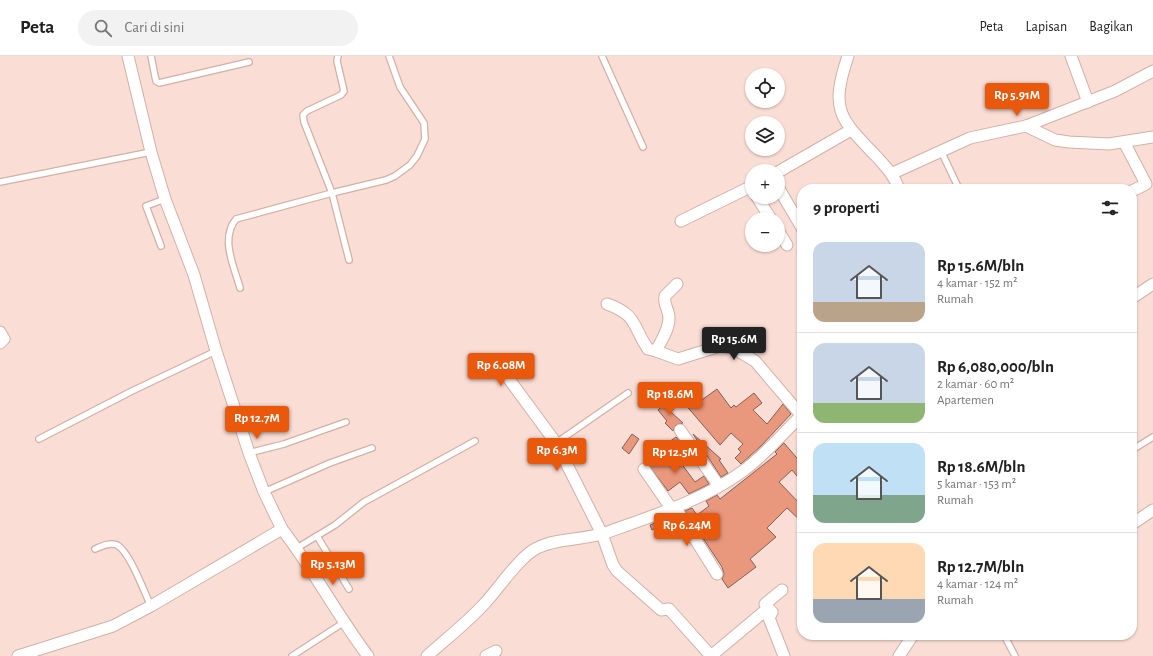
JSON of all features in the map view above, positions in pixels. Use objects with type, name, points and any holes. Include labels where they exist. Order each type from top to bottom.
[{"type":"street","points":[[128,56],[151,152],[165,199],[194,274],[216,351],[264,492],[282,529],[297,548],[343,623],[368,656]]},
{"type":"street","points":[[848,56],[839,82],[838,104],[843,117],[851,130],[893,174],[896,184]]},
{"type":"street","points":[[1071,56],[1088,102]]},
{"type":"street","points":[[893,174],[941,151],[984,134],[1026,126],[1088,102],[1153,71]]},
{"type":"street","points":[[1026,126],[1055,140],[1069,142],[1109,144],[1153,138]]},
{"type":"street","points":[[785,168],[851,130]]},
{"type":"street","points":[[1124,142],[1136,168],[1146,184],[1137,188]]},
{"type":"street","points":[[681,221],[745,190]]},
{"type":"street","points":[[785,199],[797,219]]},
{"type":"street","points":[[656,352],[667,328],[669,317],[665,296],[677,284]]},
{"type":"street","points":[[1137,295],[1153,284]]},
{"type":"street","points":[[607,304],[620,309],[628,316],[637,326],[648,349],[656,352],[678,359],[720,346],[733,348],[755,361],[797,409]]},
{"type":"street","points":[[0,332],[4,339],[0,343]]},
{"type":"street","points":[[495,360],[556,443],[602,534],[613,565],[617,571],[661,610],[669,609],[711,656],[768,608]]},
{"type":"street","points":[[427,656],[484,604],[526,556],[535,548],[545,544],[602,534],[673,508],[708,493],[752,463],[771,447],[797,420]]},
{"type":"street","points":[[680,430],[719,486]]},
{"type":"street","points":[[644,469],[673,508],[717,574]]},
{"type":"street","points":[[1137,521],[1153,510]]},
{"type":"street","points":[[18,656],[113,626],[151,606],[282,529]]},
{"type":"street","points":[[782,590],[765,604],[772,612],[770,618],[784,656]]},
{"type":"street","points":[[899,656],[910,640]]},
{"type":"street","points":[[486,656],[496,650]]},
{"type":"lane","points":[[151,56],[156,81],[159,83],[249,62]]},
{"type":"lane","points":[[338,56],[337,61],[344,92],[341,95],[306,111],[303,115],[304,122],[332,193],[349,260]]},
{"type":"lane","points":[[240,288],[228,248],[231,226],[236,219],[386,180],[395,176],[410,165],[422,147],[425,139],[424,122],[400,87],[389,56]]},
{"type":"lane","points":[[602,56],[643,147]]},
{"type":"lane","points":[[941,151],[957,184]]},
{"type":"lane","points":[[0,182],[151,152]]},
{"type":"lane","points":[[161,246],[146,206],[165,199]]},
{"type":"lane","points":[[39,439],[132,391],[216,351]]},
{"type":"lane","points":[[556,443],[628,393]]},
{"type":"lane","points":[[250,453],[284,444],[346,422]]},
{"type":"lane","points":[[1137,447],[1153,437]]},
{"type":"lane","points":[[297,548],[335,525],[364,502],[475,440]]},
{"type":"lane","points":[[264,492],[330,462],[372,448]]},
{"type":"lane","points":[[317,536],[349,589]]},
{"type":"lane","points":[[95,549],[104,545],[118,546],[125,554],[151,606]]},
{"type":"lane","points":[[292,656],[343,623]]},
{"type":"lane","points":[[1007,640],[1015,656]]},
{"type":"building","points":[[717,389],[731,408],[734,405],[736,407],[754,393],[762,403],[753,410],[767,424],[783,404],[791,414],[761,446],[741,464],[735,458],[741,452],[738,449],[743,444],[731,433],[720,445],[684,403],[693,395],[699,402]]},
{"type":"building","points":[[668,401],[674,409],[671,412],[683,423],[676,425],[673,431],[665,423],[667,421],[658,410]]},
{"type":"building","points":[[632,434],[639,439],[629,454],[622,448]]},
{"type":"building","points":[[693,434],[721,459],[719,460],[728,473],[721,477]]},
{"type":"building","points":[[676,437],[681,443],[674,448],[669,442]]},
{"type":"building","points":[[784,443],[797,458],[797,476],[792,470],[779,482],[797,501],[797,517],[787,508],[767,528],[776,537],[750,559],[756,567],[728,588],[722,579],[724,574],[722,567],[685,511],[692,508],[697,515],[709,506],[706,501],[717,495],[720,499],[777,454],[775,452]]},
{"type":"building","points":[[672,451],[695,482],[704,476],[709,484],[689,494],[680,482],[668,491],[646,462],[654,456],[658,462]]},
{"type":"building","points":[[674,519],[679,527],[678,529],[665,536],[659,526],[652,530],[650,525],[662,520],[663,524]]}]
